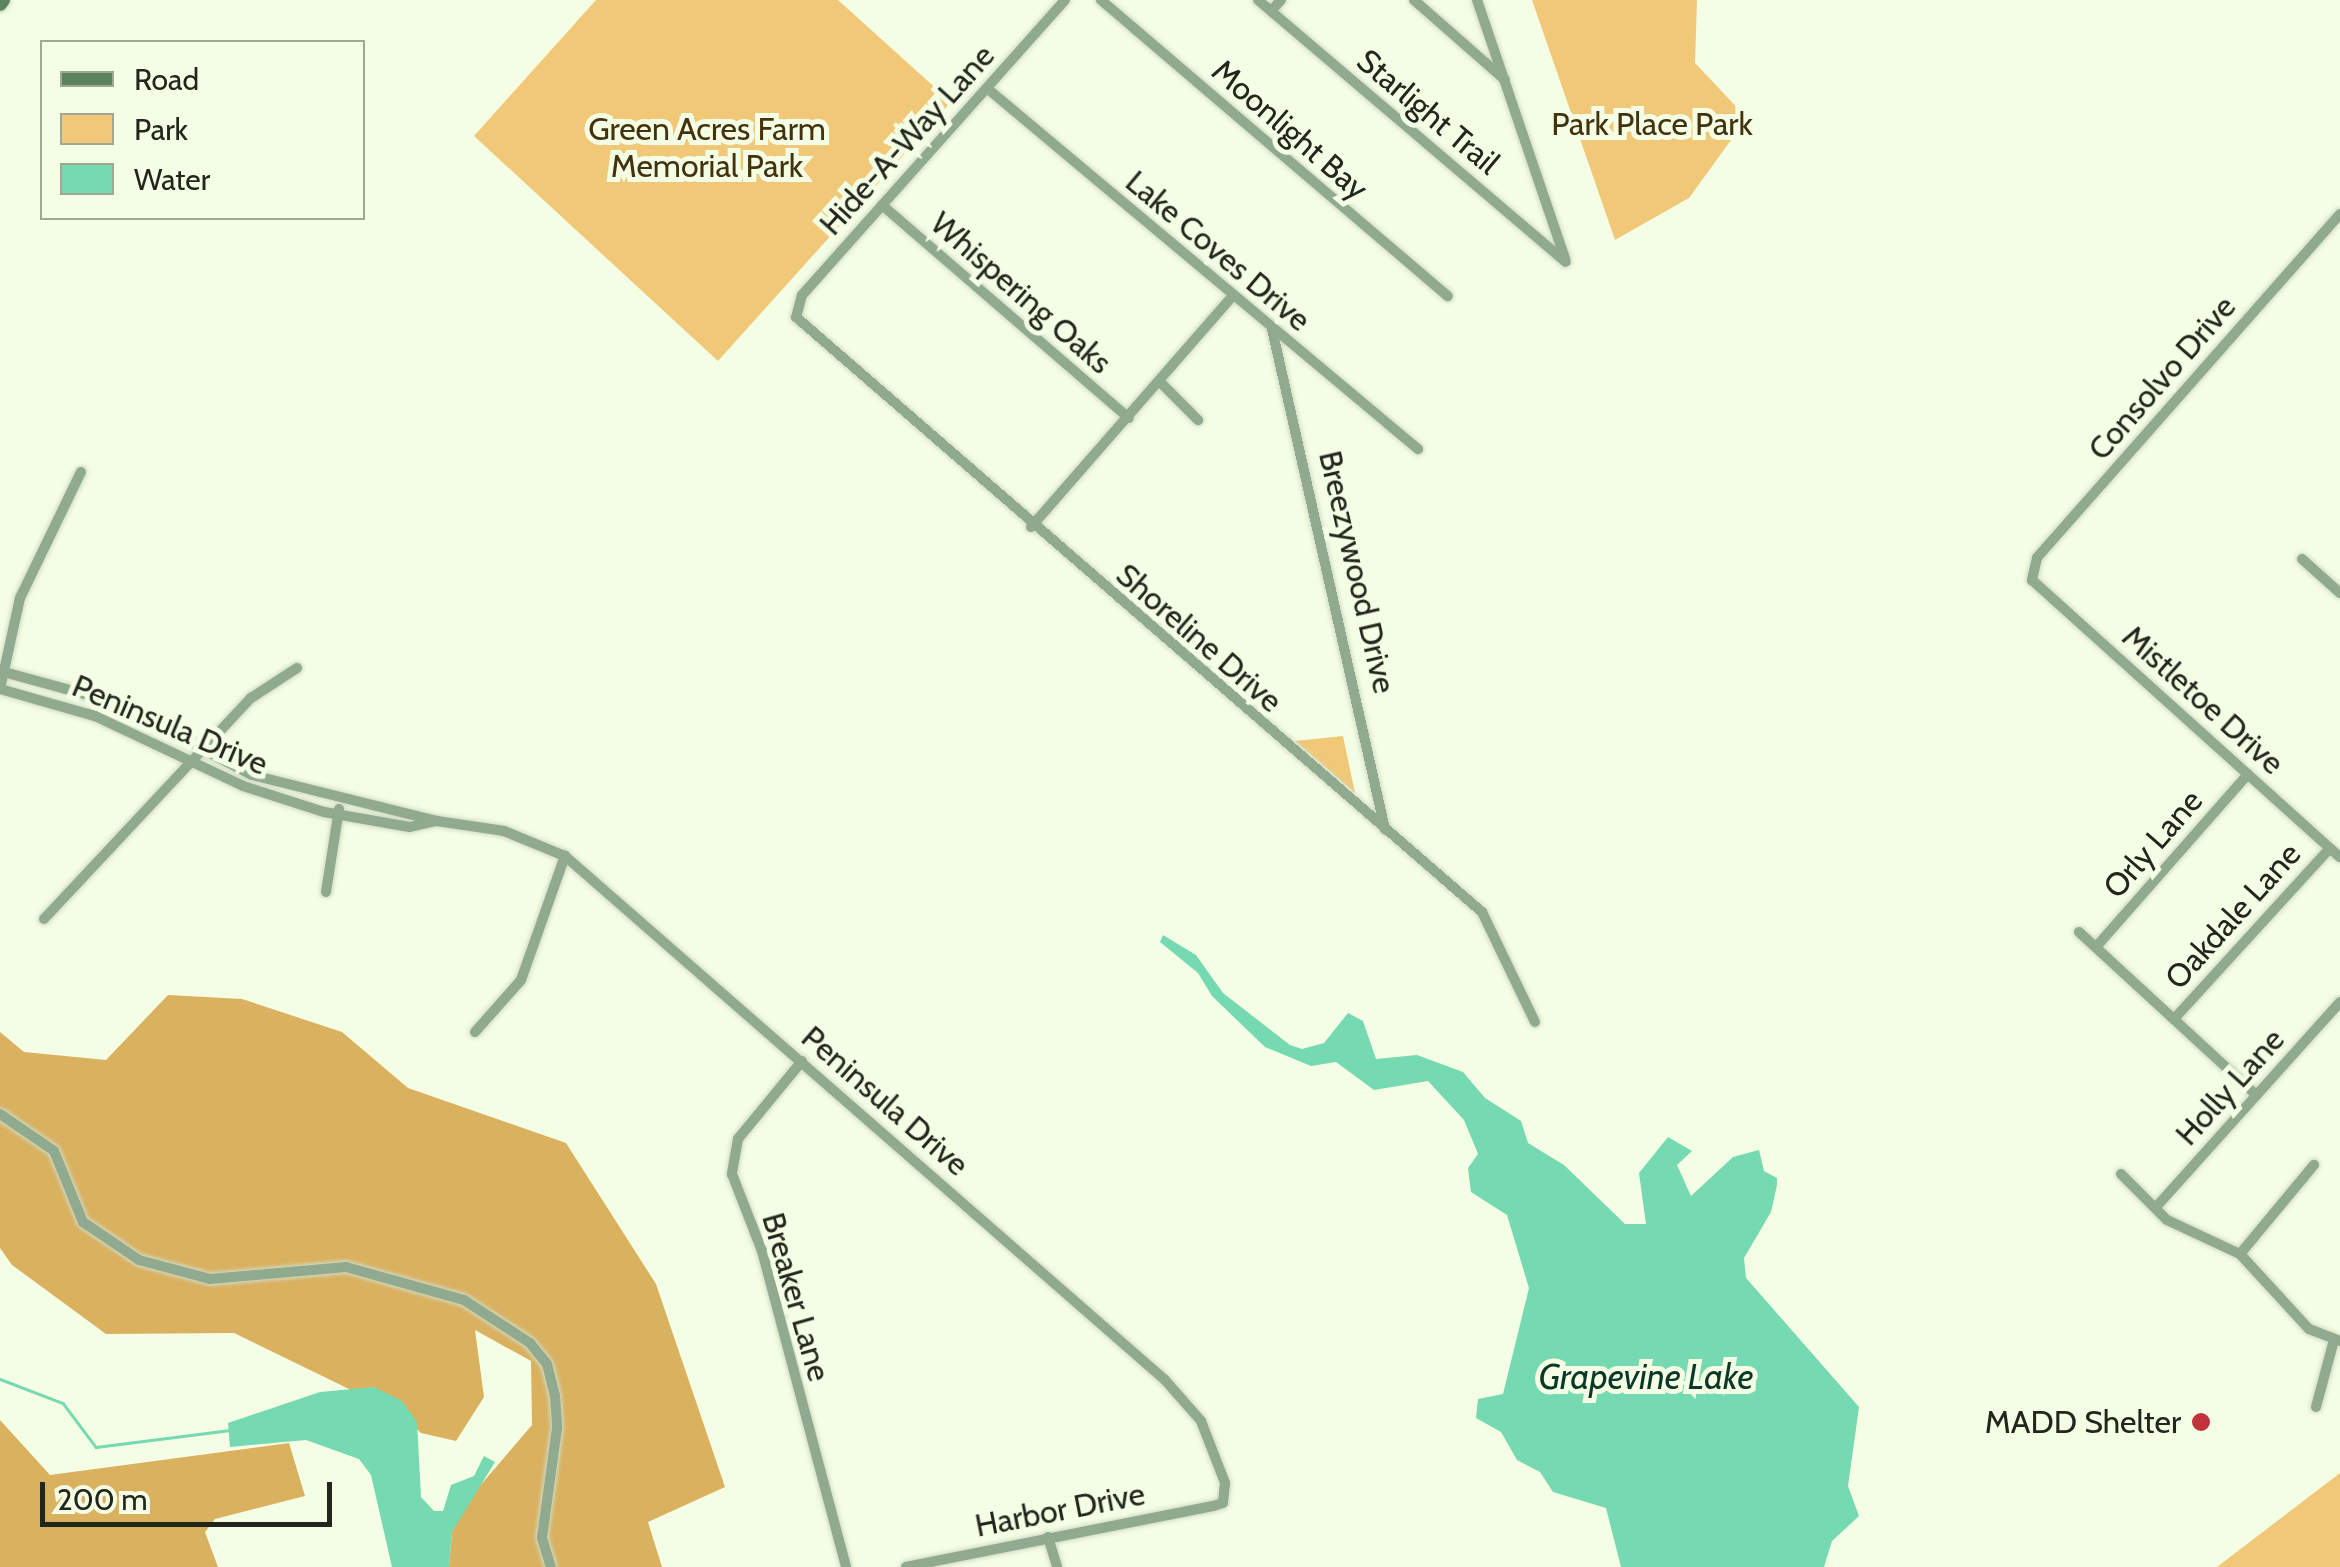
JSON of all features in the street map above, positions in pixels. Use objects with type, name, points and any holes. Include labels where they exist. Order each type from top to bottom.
[{"type":"street","name":"Hide-A-Way Lane","points":[[796,317],[802,294],[1065,0]]},
{"type":"street","name":"Moonlight Bay","points":[[1101,0],[1448,296]]},
{"type":"street","name":"Starlight Trail","points":[[1258,0],[1566,262],[1505,80]]},
{"type":"street","points":[[1271,11],[1282,0]]},
{"type":"street","points":[[1414,0],[1505,80]]},
{"type":"street","points":[[1477,0],[1505,80]]},
{"type":"street","name":"Lake Coves Drive","points":[[988,88],[1231,298],[1418,449]]},
{"type":"street","name":"Whispering Oaks","points":[[882,205],[1128,418]]},
{"type":"street","name":"Consolvo Drive","points":[[2032,580],[2037,558],[2340,214]]},
{"type":"street","points":[[1031,527],[1231,298]]},
{"type":"street","name":"Shoreline Drive","points":[[796,317],[1031,527],[1492,922],[1535,1022]]},
{"type":"street","name":"Breezywood Drive","points":[[1272,328],[1385,830]]},
{"type":"street","points":[[1160,382],[1198,420]]},
{"type":"street","points":[[0,689],[20,598],[81,472]]},
{"type":"street","points":[[2302,559],[2340,593]]},
{"type":"street","name":"Mistletoe Drive","points":[[2032,580],[2340,857]]},
{"type":"street","points":[[44,919],[263,687],[296,668]]},
{"type":"street","name":"Peninsula Drive","points":[[2,672],[113,702],[252,775],[437,821],[504,831],[564,856],[1192,1406],[1225,1483],[1223,1502]]},
{"type":"street","name":"Peninsula Drive","points":[[0,689],[95,716],[243,786],[340,814],[410,826],[437,821]]},
{"type":"street","name":"Orly Lane","points":[[2096,947],[2248,774]]},
{"type":"street","points":[[326,892],[340,814],[339,798]]},
{"type":"street","name":"Oakdale Lane","points":[[2174,1018],[2330,848]]},
{"type":"street","points":[[475,1032],[521,980],[564,856]]},
{"type":"street","points":[[2080,932],[2256,1095]]},
{"type":"street","name":"Holly Lane","points":[[2157,1206],[2340,1002]]},
{"type":"street","name":"Breaker Lane","points":[[802,1061],[738,1140],[732,1174],[762,1251],[846,1567]]},
{"type":"street","points":[[0,1114],[54,1151],[83,1222],[138,1260],[210,1279],[346,1267],[464,1300],[530,1343],[547,1364],[555,1396],[557,1428],[542,1521],[551,1567]]},
{"type":"street","points":[[2240,1254],[2314,1165]]},
{"type":"street","points":[[2121,1174],[2183,1230],[2240,1254],[2309,1329],[2337,1340],[2316,1407]]},
{"type":"street","name":"Harbor Drive","points":[[906,1567],[1223,1502]]},
{"type":"street","points":[[1048,1538],[1057,1567]]},
{"type":"green space","name":"Green Acres Farm Memorial Park","points":[[596,0],[838,0],[951,102],[718,361],[474,136]]},
{"type":"green space","name":"Park Place Park","points":[[1532,0],[1697,0],[1695,63],[1747,118],[1689,198],[1615,240]]},
{"type":"green space","points":[[1343,736],[1355,793],[1295,741]]},
{"type":"green space","points":[[2340,1473],[2340,1567],[2217,1567]]},
{"type":"shaded area","points":[[168,995],[242,999],[342,1032],[408,1088],[566,1143],[656,1284],[725,1487],[648,1522],[662,1567],[449,1567],[452,1532],[466,1502],[532,1425],[531,1361],[475,1330],[484,1397],[456,1441],[421,1433],[374,1387],[351,1390],[234,1333],[106,1334],[12,1265],[0,1248],[0,1032],[24,1052],[106,1060]]},
{"type":"shaded area","points":[[0,1420],[50,1475],[289,1443],[305,1496],[215,1519],[205,1532],[218,1567],[0,1567]]},
{"type":"water","name":"Grapevine Lake","points":[[1163,935],[1196,955],[1223,993],[1290,1045],[1302,1049],[1324,1043],[1348,1013],[1363,1021],[1376,1059],[1417,1055],[1463,1072],[1485,1098],[1521,1121],[1528,1143],[1564,1165],[1625,1224],[1646,1224],[1639,1173],[1668,1137],[1692,1151],[1677,1165],[1691,1196],[1733,1157],[1759,1150],[1764,1171],[1777,1178],[1777,1185],[1771,1212],[1744,1258],[1746,1278],[1859,1407],[1848,1486],[1859,1516],[1832,1541],[1824,1567],[1621,1567],[1606,1508],[1553,1492],[1540,1472],[1517,1460],[1501,1432],[1476,1418],[1478,1399],[1503,1394],[1529,1288],[1507,1215],[1471,1192],[1468,1168],[1478,1154],[1464,1120],[1428,1081],[1374,1090],[1336,1062],[1311,1066],[1265,1047],[1212,996],[1198,973],[1160,942]]},
{"type":"water","points":[[374,1387],[402,1401],[417,1422],[421,1497],[434,1511],[443,1511],[451,1485],[474,1476],[484,1456],[495,1462],[452,1532],[449,1567],[392,1567],[371,1475],[359,1459],[306,1440],[230,1447],[228,1423],[320,1392]]},
{"type":"waterway","points":[[0,1379],[63,1403],[96,1447],[230,1430]]},
{"type":"place","name":"MADD Shelter","points":[[2201,1422]]}]
